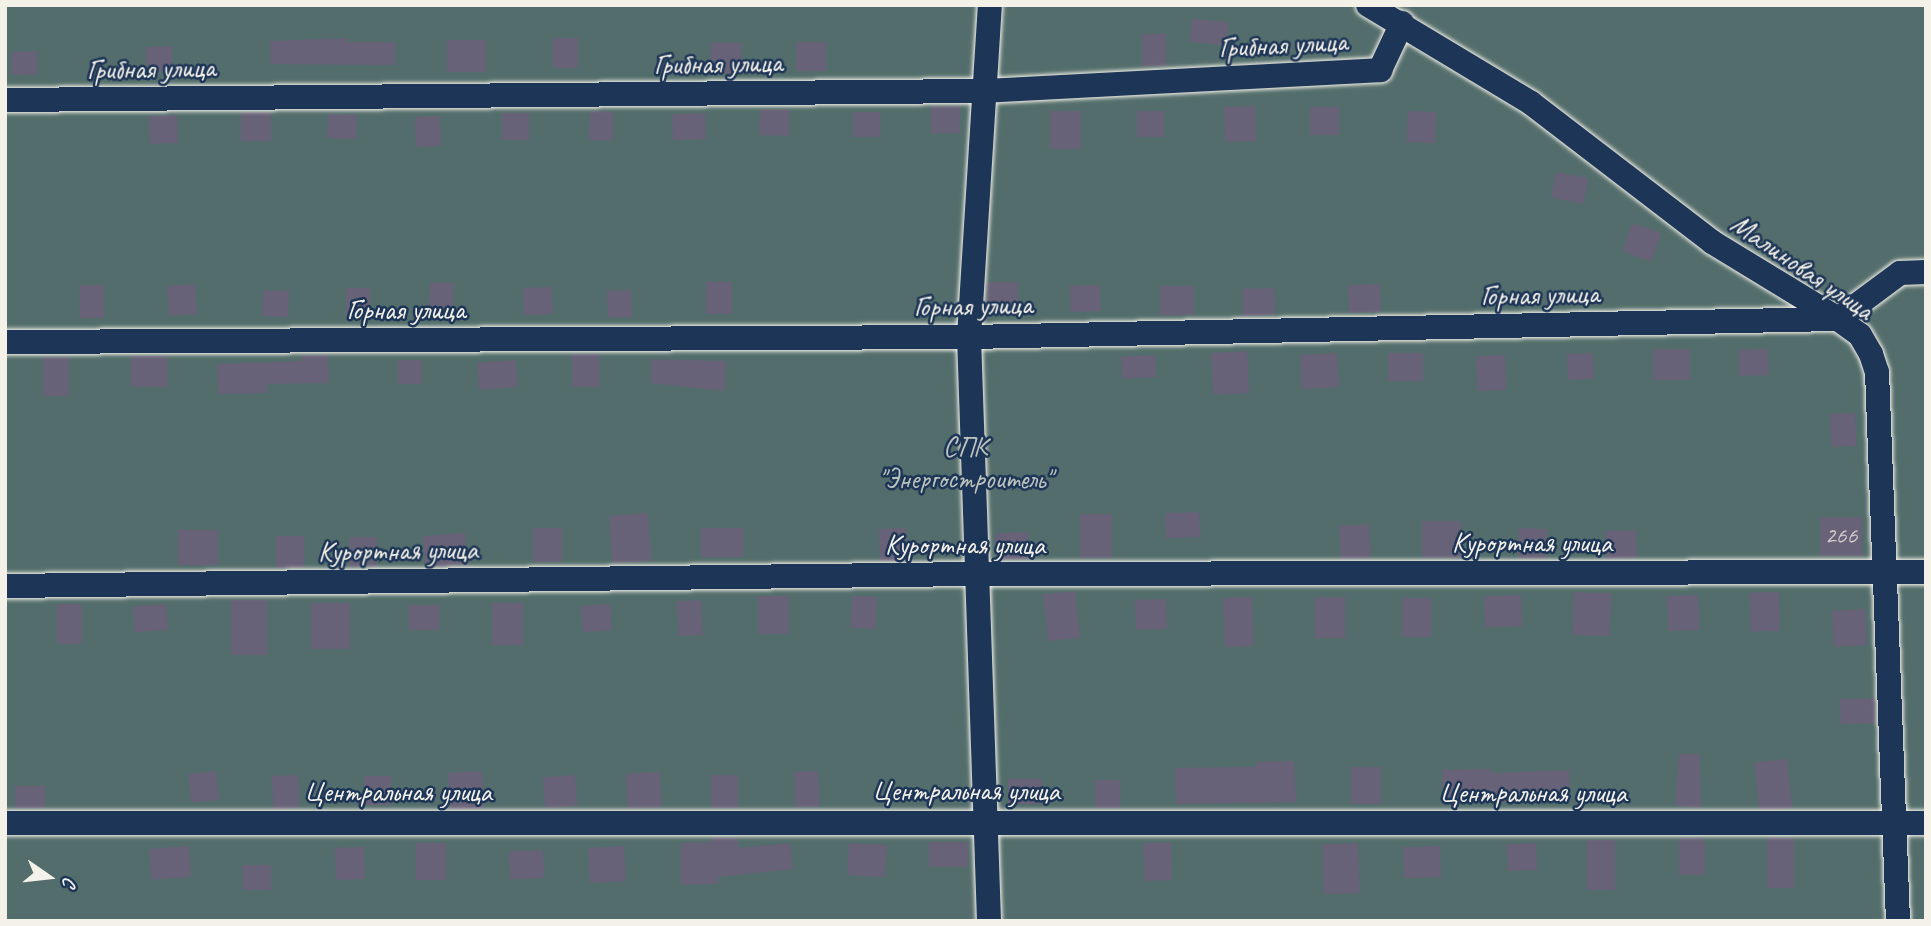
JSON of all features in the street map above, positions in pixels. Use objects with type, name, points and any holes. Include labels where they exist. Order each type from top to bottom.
[{"type":"street","points":[[989,921],[975,574],[969,337],[990,5]]},
{"type":"street","name":"Малиновая улица","points":[[1368,5],[1531,103],[1712,242],[1860,335],[1877,372],[1898,921]]},
{"type":"street","name":"Грибная улица","points":[[5,100],[984,91],[1380,70],[1402,23]]},
{"type":"street","points":[[1838,319],[1900,273],[1926,272]]},
{"type":"street","name":"Горная улица","points":[[5,342],[969,337],[1838,319]]},
{"type":"street","name":"Курортная улица","points":[[5,586],[975,574],[1926,572]]},
{"type":"street","name":"Центральная улица","points":[[5,823],[985,820],[1926,823]]},
{"type":"green space","name":"СПК \"Энергостроитель\"","points":[[5,5],[1926,5],[1926,921],[5,921]]},
{"type":"building","points":[[1192,19],[1229,22],[1227,45],[1190,42]]},
{"type":"building","points":[[1142,34],[1166,34],[1166,66],[1142,66]]},
{"type":"building","points":[[347,38],[347,42],[395,42],[395,65],[271,64],[270,41]]},
{"type":"building","points":[[553,38],[578,38],[578,68],[553,68]]},
{"type":"building","points":[[447,40],[486,40],[486,72],[447,72]]},
{"type":"building","points":[[711,42],[742,43],[741,74],[710,73]]},
{"type":"building","points":[[796,42],[826,42],[826,71],[796,71]]},
{"type":"building","points":[[172,46],[173,71],[147,72],[146,47]]},
{"type":"building","points":[[37,51],[38,74],[12,75],[11,52]]},
{"type":"building","points":[[931,106],[960,106],[960,133],[931,133]]},
{"type":"building","points":[[1255,106],[1256,141],[1225,142],[1224,107]]},
{"type":"building","points":[[1310,107],[1339,107],[1339,135],[1310,135]]},
{"type":"building","points":[[760,109],[790,110],[789,136],[759,135]]},
{"type":"building","points":[[590,111],[614,112],[613,141],[589,140]]},
{"type":"building","points":[[1050,111],[1081,111],[1081,149],[1050,149]]},
{"type":"building","points":[[1137,111],[1164,111],[1164,137],[1137,137]]},
{"type":"building","points":[[1408,111],[1436,112],[1435,143],[1407,142]]},
{"type":"building","points":[[241,112],[271,112],[271,141],[241,141]]},
{"type":"building","points":[[853,112],[880,112],[880,137],[853,137]]},
{"type":"building","points":[[502,113],[529,113],[529,140],[502,140]]},
{"type":"building","points":[[705,113],[706,139],[673,140],[672,114]]},
{"type":"building","points":[[328,114],[357,115],[356,139],[327,138]]},
{"type":"building","points":[[177,115],[178,143],[150,144],[149,116]]},
{"type":"building","points":[[440,116],[441,146],[416,147],[415,117]]},
{"type":"building","points":[[1556,172],[1588,178],[1583,204],[1551,198]]},
{"type":"building","points":[[1632,223],[1661,233],[1652,261],[1622,251]]},
{"type":"building","points":[[430,282],[454,283],[453,310],[429,309]]},
{"type":"building","points":[[706,282],[732,282],[732,314],[706,314]]},
{"type":"building","points":[[987,282],[1018,282],[1018,313],[987,313]]},
{"type":"building","points":[[195,284],[197,314],[169,316],[167,286]]},
{"type":"building","points":[[1380,284],[1381,312],[1349,313],[1348,285]]},
{"type":"building","points":[[80,285],[104,285],[104,318],[80,318]]},
{"type":"building","points":[[1100,285],[1101,311],[1071,312],[1070,286]]},
{"type":"building","points":[[1160,286],[1194,286],[1194,315],[1160,315]]},
{"type":"building","points":[[552,287],[553,314],[524,315],[523,288]]},
{"type":"building","points":[[346,288],[370,288],[370,316],[346,316]]},
{"type":"building","points":[[1274,288],[1275,315],[1243,316],[1242,289]]},
{"type":"building","points":[[263,290],[289,291],[288,317],[262,316]]},
{"type":"building","points":[[631,290],[632,317],[608,318],[607,291]]},
{"type":"building","points":[[1653,349],[1690,349],[1690,380],[1653,380]]},
{"type":"building","points":[[1768,349],[1769,375],[1739,376],[1738,350]]},
{"type":"building","points":[[1247,351],[1249,393],[1213,395],[1211,353]]},
{"type":"building","points":[[1337,353],[1339,387],[1302,389],[1300,355]]},
{"type":"building","points":[[1388,353],[1423,353],[1423,381],[1388,381]]},
{"type":"building","points":[[1593,353],[1594,379],[1568,380],[1567,354]]},
{"type":"building","points":[[572,354],[599,354],[599,387],[572,387]]},
{"type":"building","points":[[302,355],[328,355],[329,383],[267,384],[267,393],[218,394],[217,364],[302,361]]},
{"type":"building","points":[[1155,355],[1156,377],[1122,379],[1121,357]]},
{"type":"building","points":[[1505,355],[1506,390],[1477,391],[1476,356]]},
{"type":"building","points":[[131,356],[167,356],[167,387],[131,387]]},
{"type":"building","points":[[43,357],[69,357],[69,396],[43,396]]},
{"type":"building","points":[[651,359],[726,361],[725,391],[651,383]]},
{"type":"building","points":[[398,360],[422,360],[422,384],[398,384]]},
{"type":"building","points":[[516,360],[518,387],[479,390],[477,363]]},
{"type":"building","points":[[1855,413],[1856,446],[1831,447],[1830,414]]},
{"type":"building","points":[[1199,512],[1200,537],[1166,538],[1165,513]]},
{"type":"building","points":[[648,513],[651,561],[612,564],[609,516]]},
{"type":"building","points":[[1080,514],[1112,514],[1112,558],[1080,558]]},
{"type":"building","points":[[1820,517],[1862,517],[1862,556],[1820,556]]},
{"type":"building","points":[[1422,521],[1461,521],[1461,558],[1422,558]]},
{"type":"building","points":[[1369,524],[1371,558],[1341,560],[1339,526]]},
{"type":"building","points":[[533,528],[562,528],[562,562],[533,562]]},
{"type":"building","points":[[701,528],[743,528],[743,557],[701,557]]},
{"type":"building","points":[[906,528],[907,560],[880,561],[879,529]]},
{"type":"building","points":[[1519,528],[1547,529],[1546,559],[1518,558]]},
{"type":"building","points":[[178,530],[218,530],[218,565],[178,565]]},
{"type":"building","points":[[1636,530],[1637,558],[1606,559],[1605,531]]},
{"type":"building","points":[[1028,532],[1029,559],[996,560],[995,533]]},
{"type":"building","points":[[465,533],[467,565],[425,568],[423,536]]},
{"type":"building","points":[[276,536],[304,536],[304,568],[276,568]]},
{"type":"building","points":[[349,537],[377,537],[377,567],[349,567]]},
{"type":"building","points":[[1075,591],[1080,638],[1048,641],[1043,594]]},
{"type":"building","points":[[1574,592],[1611,593],[1609,636],[1572,635]]},
{"type":"building","points":[[1779,592],[1780,631],[1751,632],[1750,593]]},
{"type":"building","points":[[1521,595],[1522,626],[1485,627],[1484,596]]},
{"type":"building","points":[[1698,595],[1699,630],[1668,631],[1667,596]]},
{"type":"building","points":[[758,596],[789,596],[789,634],[758,634]]},
{"type":"building","points":[[852,596],[877,597],[876,629],[851,628]]},
{"type":"building","points":[[1252,597],[1254,646],[1225,647],[1223,598]]},
{"type":"building","points":[[1315,597],[1345,597],[1345,638],[1315,638]]},
{"type":"building","points":[[1402,598],[1431,598],[1431,637],[1402,637]]},
{"type":"building","points":[[1166,599],[1167,629],[1136,630],[1135,600]]},
{"type":"building","points":[[231,600],[267,600],[267,655],[231,655]]},
{"type":"building","points":[[701,600],[703,635],[679,636],[677,601]]},
{"type":"building","points":[[311,603],[350,603],[350,649],[311,649]]},
{"type":"building","points":[[492,603],[523,603],[523,645],[492,645]]},
{"type":"building","points":[[57,604],[82,604],[82,644],[57,644]]},
{"type":"building","points":[[166,604],[168,630],[135,632],[133,606]]},
{"type":"building","points":[[610,604],[612,630],[583,632],[581,606]]},
{"type":"building","points":[[409,605],[439,605],[439,630],[409,630]]},
{"type":"building","points":[[1865,609],[1867,645],[1834,647],[1832,611]]},
{"type":"building","points":[[1875,698],[1876,723],[1841,724],[1840,699]]},
{"type":"building","points":[[1679,754],[1700,754],[1701,808],[1675,806]]},
{"type":"building","points":[[1787,759],[1792,808],[1759,811],[1754,762]]},
{"type":"building","points":[[1294,761],[1296,802],[1176,804],[1175,768],[1256,767],[1256,762]]},
{"type":"building","points":[[1351,767],[1381,767],[1381,804],[1351,804]]},
{"type":"building","points":[[1491,769],[1491,773],[1569,770],[1570,801],[1443,803],[1442,770]]},
{"type":"building","points":[[216,771],[219,800],[191,803],[188,774]]},
{"type":"building","points":[[482,771],[484,808],[450,810],[448,773]]},
{"type":"building","points":[[818,771],[819,807],[795,808],[794,772]]},
{"type":"building","points":[[660,772],[662,807],[628,809],[626,774]]},
{"type":"building","points":[[298,775],[299,808],[273,809],[272,776]]},
{"type":"building","points":[[575,775],[577,806],[545,808],[543,777]]},
{"type":"building","points":[[711,775],[738,775],[738,808],[711,808]]},
{"type":"building","points":[[364,776],[391,776],[391,805],[364,805]]},
{"type":"building","points":[[1008,779],[1042,779],[1042,804],[1008,804]]},
{"type":"building","points":[[1095,780],[1120,780],[1120,808],[1095,808]]},
{"type":"building","points":[[15,786],[45,786],[45,808],[15,808]]},
{"type":"building","points":[[711,838],[738,838],[738,848],[790,843],[793,869],[718,877],[718,884],[681,885],[681,843],[711,842]]},
{"type":"building","points":[[1679,838],[1701,838],[1705,843],[1705,875],[1679,875]]},
{"type":"building","points":[[1767,838],[1794,838],[1794,888],[1767,888]]},
{"type":"building","points":[[1587,840],[1615,840],[1615,890],[1587,890]]},
{"type":"building","points":[[929,842],[968,842],[968,867],[929,867]]},
{"type":"building","points":[[1171,842],[1172,880],[1144,881],[1143,843]]},
{"type":"building","points":[[416,843],[446,843],[446,880],[416,880]]},
{"type":"building","points":[[849,843],[887,845],[885,877],[847,875]]},
{"type":"building","points":[[1358,843],[1360,893],[1324,894],[1322,844]]},
{"type":"building","points":[[1536,843],[1537,870],[1508,871],[1507,844]]},
{"type":"building","points":[[189,846],[191,877],[151,880],[149,849]]},
{"type":"building","points":[[624,846],[626,881],[590,883],[588,848]]},
{"type":"building","points":[[1440,846],[1441,877],[1404,878],[1403,847]]},
{"type":"building","points":[[364,847],[365,879],[336,880],[335,848]]},
{"type":"building","points":[[543,850],[544,878],[510,879],[509,851]]},
{"type":"building","points":[[243,865],[271,865],[271,890],[243,890]]}]
